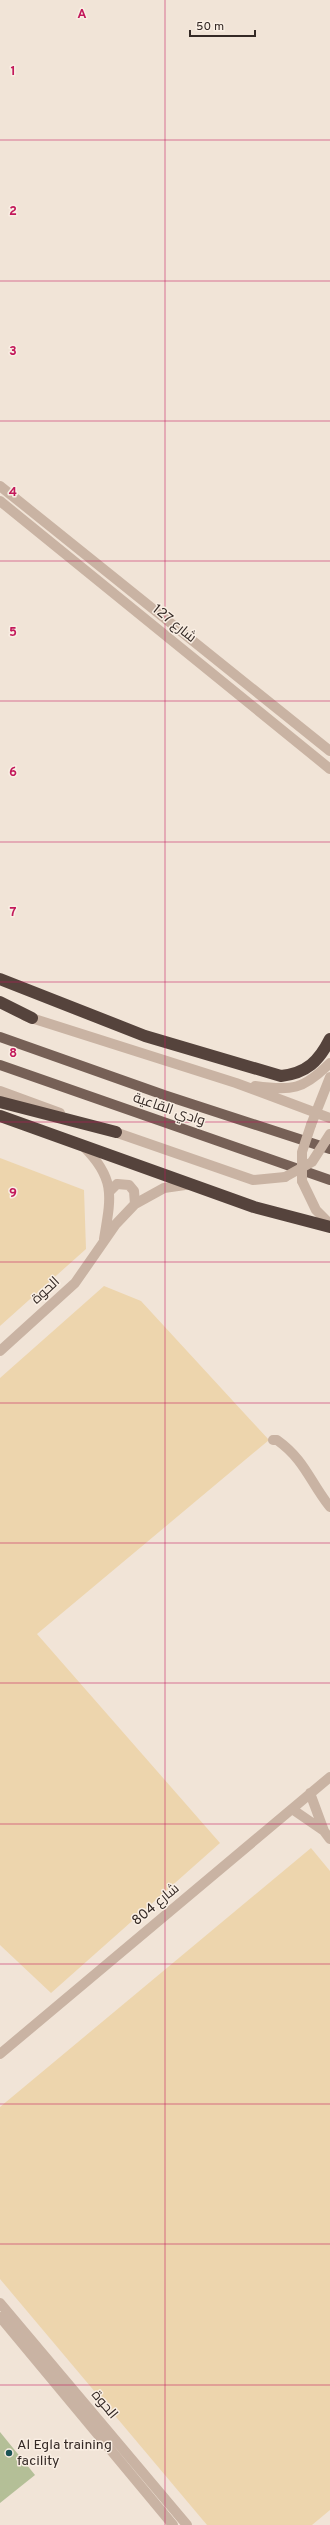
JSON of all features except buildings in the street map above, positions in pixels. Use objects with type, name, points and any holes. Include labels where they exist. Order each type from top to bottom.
[{"type":"highway","points":[[0,979],[146,1036],[281,1076],[295,1075],[308,1069],[319,1060],[330,1039]]},
{"type":"highway","points":[[0,1002],[32,1018]]},
{"type":"highway","points":[[0,1102],[116,1132]]},
{"type":"highway","points":[[0,1116],[254,1207],[330,1227]]},
{"type":"main road","name":"وادي القاعية","points":[[0,1037],[164,1095],[330,1149]]},
{"type":"main road","name":"وادي القاعية","points":[[0,1065],[330,1180]]},
{"type":"street","name":"شارع 127","points":[[0,486],[330,751]]},
{"type":"street","name":"شارع 127","points":[[0,501],[330,769]]},
{"type":"street","points":[[0,1008],[236,1083],[330,1118]]},
{"type":"street","points":[[236,1083],[291,1089],[313,1080],[330,1063]]},
{"type":"street","points":[[330,1077],[302,1152],[301,1170],[302,1181],[316,1210],[330,1224]]},
{"type":"street","points":[[0,1091],[247,1178],[263,1180],[285,1177],[301,1170],[312,1162],[330,1134]]},
{"type":"street","name":"الحوة","points":[[84,1147],[100,1163],[109,1180],[103,1243]]},
{"type":"street","points":[[109,1192],[117,1184],[129,1185],[134,1191],[135,1204]]},
{"type":"street","name":"الحوة","points":[[0,1351],[75,1283],[116,1224],[135,1204],[164,1188],[192,1184]]},
{"type":"street","points":[[274,1440],[277,1440],[298,1457],[317,1491],[330,1507]]},
{"type":"street","name":"شارع 804","points":[[0,2054],[330,1777]]},
{"type":"street","points":[[310,1793],[327,1835]]},
{"type":"street","points":[[292,1809],[327,1835]]},
{"type":"street","name":"الحوة","points":[[0,2303],[187,2525]]},
{"type":"street","name":"الحوة","points":[[0,2317],[173,2525]]},
{"type":"green space","name":"Al Egla training facility","points":[[0,2432],[35,2475],[0,2503]]},
{"type":"sand","points":[[0,1158],[84,1190],[86,1249],[0,1326]]},
{"type":"sand","points":[[104,1286],[141,1301],[269,1440],[37,1634],[220,1843],[51,1993],[0,1945],[0,1378]]},
{"type":"sand","points":[[311,1848],[330,1871],[330,2510],[312,2525],[207,2525],[0,2279],[0,2107]]},
{"type":"place","name":"Al Egla training facility","points":[[9,2453]]}]
